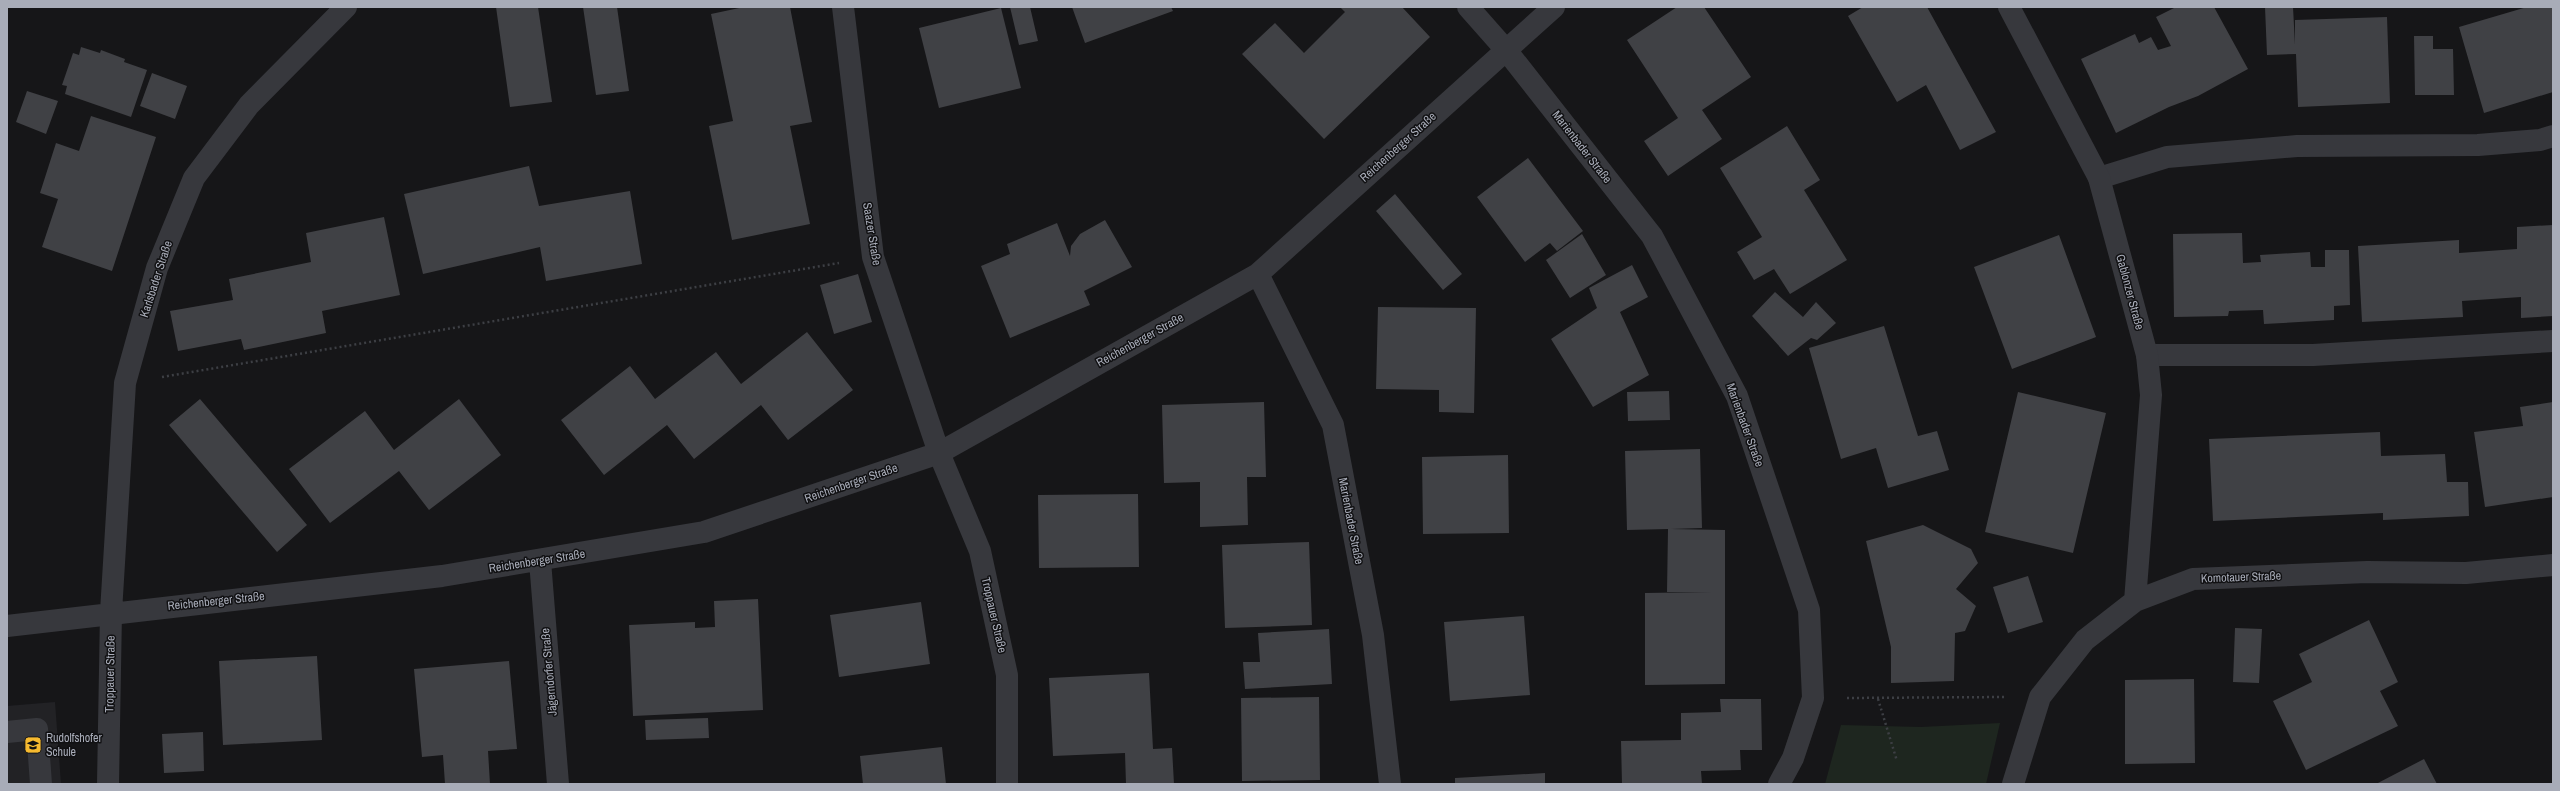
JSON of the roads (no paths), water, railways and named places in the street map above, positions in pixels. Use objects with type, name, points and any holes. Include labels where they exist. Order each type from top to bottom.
[{"type":"street","name":"Karlsbader Straße","points":[[111,612],[125,383],[157,268],[194,178],[249,105],[346,7]]},
{"type":"street","name":"Saazer Straße","points":[[843,7],[873,257],[939,453]]},
{"type":"street","points":[[1468,7],[1506,50]]},
{"type":"street","name":"Reichenberger Straße","points":[[7,626],[111,612],[442,576],[540,561],[704,532],[939,453],[1258,274],[1554,7]]},
{"type":"street","name":"Gablonzer Straße","points":[[2009,7],[2099,178],[2147,355],[2151,396],[2135,601]]},
{"type":"street","name":"Marienbader Straße","points":[[1506,50],[1652,236],[1737,396],[1809,610],[1813,698],[1793,758],[1779,784]]},
{"type":"street","points":[[2099,178],[2175,156],[2297,146],[2478,145],[2540,140],[2553,136]]},
{"type":"street","name":"Marienbader Straße","points":[[1258,274],[1333,425],[1373,635],[1390,784]]},
{"type":"street","points":[[2147,355],[2313,354],[2553,341]]},
{"type":"street","name":"Troppauer Straße","points":[[939,453],[980,551],[1007,675],[1007,784]]},
{"type":"street","name":"Jägerndorfer Straße","points":[[540,561],[558,784]]},
{"type":"street","name":"Komotauer Straße","points":[[2013,784],[2040,697],[2085,640],[2135,601],[2193,579],[2367,572],[2466,573],[2553,565]]},
{"type":"street","name":"Troppauer Straße","points":[[108,784],[111,612]]},
{"type":"street","points":[[7,732],[37,729],[41,784]]},
{"type":"place","name":"Rudolfshofer Schule","points":[[33,745]]}]
